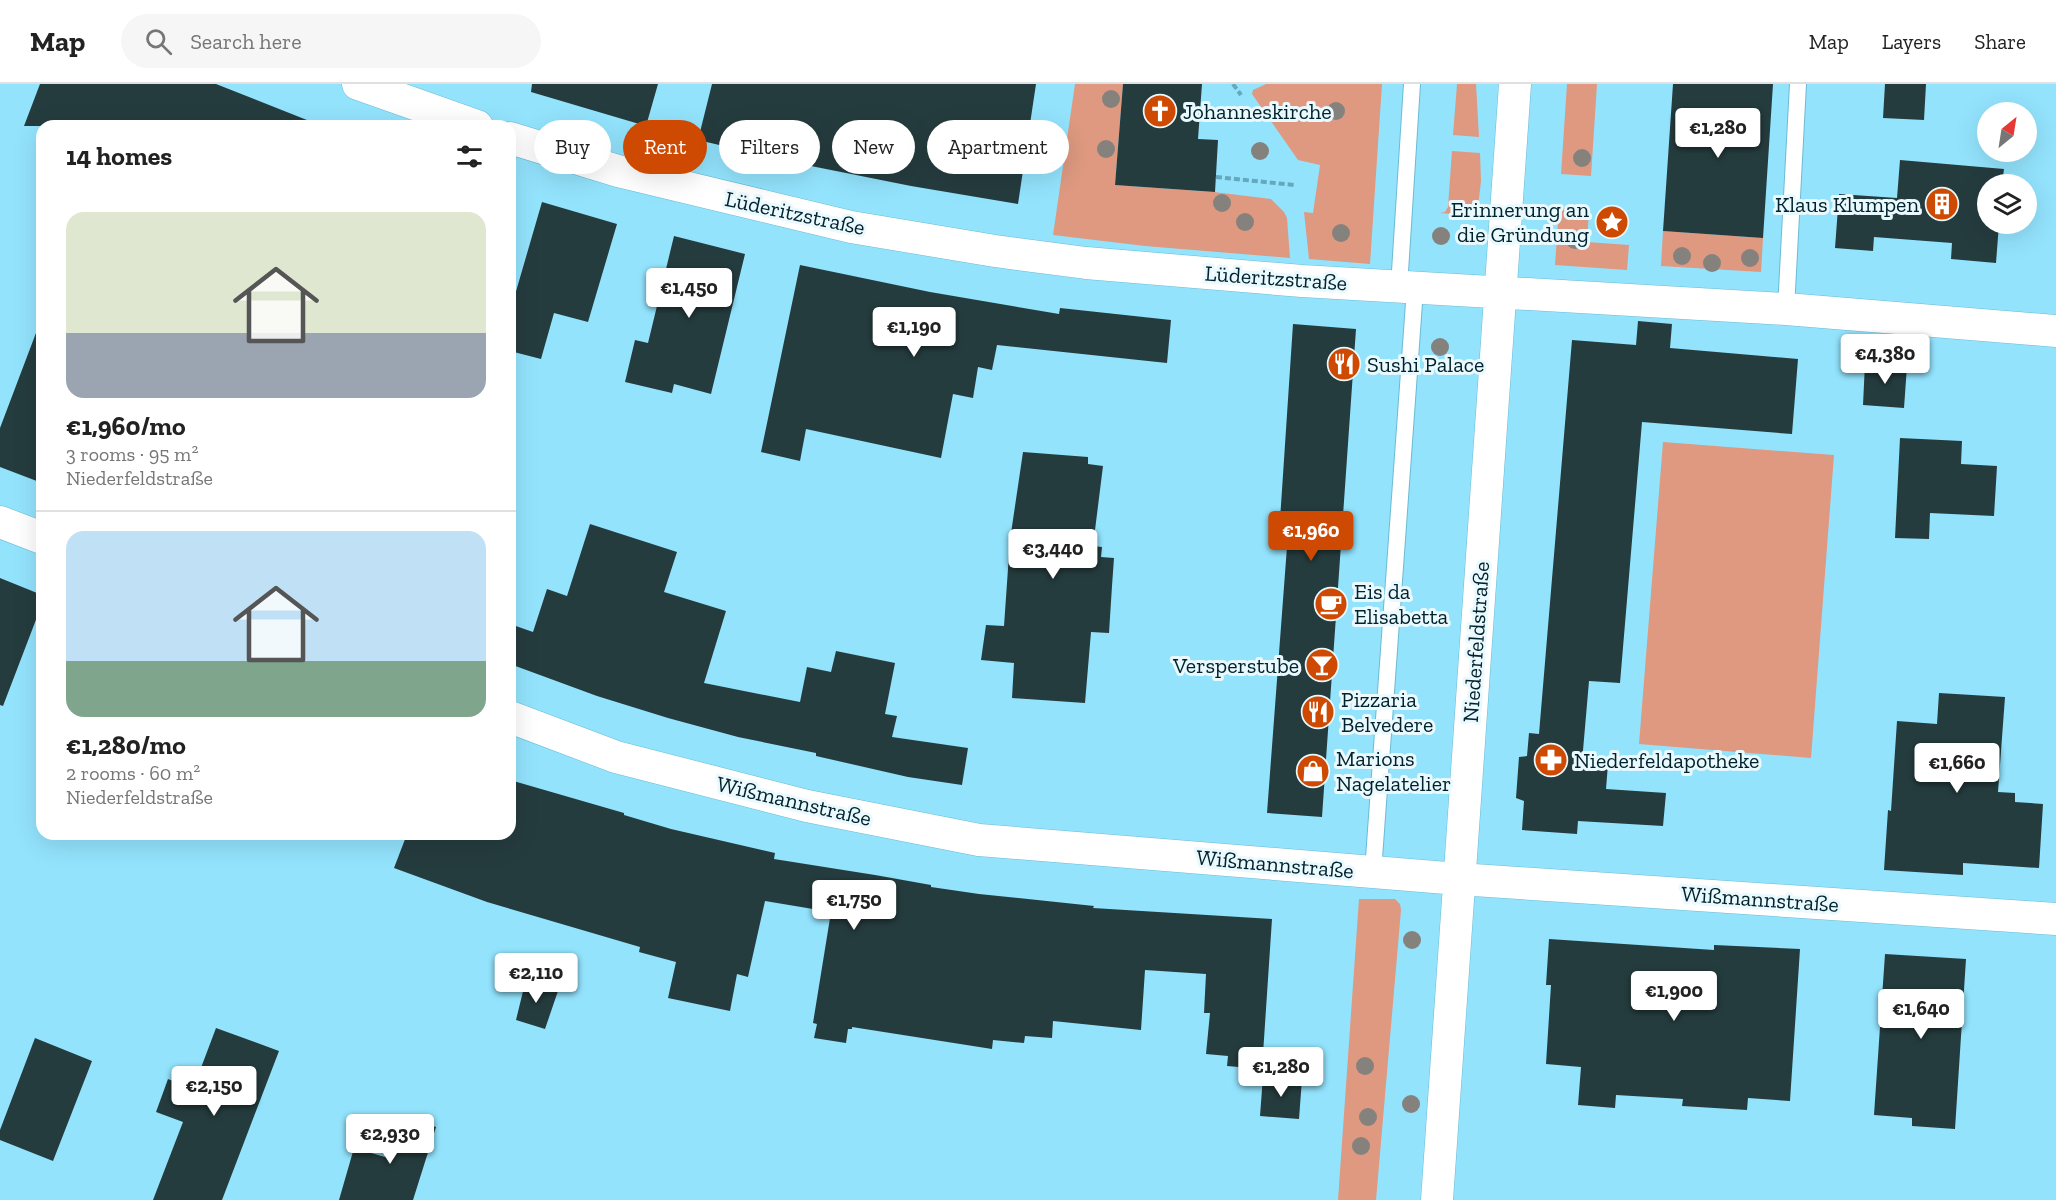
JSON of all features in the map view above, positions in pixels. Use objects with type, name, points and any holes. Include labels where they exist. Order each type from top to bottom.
[{"type":"street","points":[[358,84],[460,120]]},
{"type":"street","name":"Niederfeldstraße","points":[[1437,1200],[1515,84]]},
{"type":"street","name":"Lüderitzstraße","points":[[516,140],[618,171],[710,195],[873,230],[995,251],[1086,263],[1407,288],[1785,309],[2056,331]]},
{"type":"street","points":[[0,522],[36,536]]},
{"type":"street","name":"Wißmannstraße","points":[[516,719],[616,758],[807,806],[979,840],[1459,879],[2056,919]]},
{"type":"lane","points":[[1373,872],[1407,288],[1412,84]]},
{"type":"lane","points":[[1785,309],[1798,84]]},
{"type":"path","points":[[1233,84],[1240,95]]},
{"type":"path","points":[[1216,177],[1294,185]]},
{"type":"shaded area","points":[[1075,84],[1123,84],[1115,185],[1214,192],[1271,199],[1287,218],[1290,258],[1145,246],[1053,235],[1062,174],[1069,174],[1069,125]]},
{"type":"shaded area","points":[[1266,84],[1382,84],[1370,264],[1309,259],[1304,212],[1313,213],[1320,165],[1298,160],[1252,94],[1253,90]]},
{"type":"shaded area","points":[[1457,84],[1476,84],[1479,137],[1453,135]]},
{"type":"shaded area","points":[[1567,84],[1597,84],[1591,176],[1561,174]]},
{"type":"shaded area","points":[[1452,151],[1480,153],[1481,181],[1477,216],[1440,213],[1445,212],[1448,207]]},
{"type":"shaded area","points":[[1559,208],[1589,210],[1587,242],[1629,245],[1627,270],[1555,265]]},
{"type":"shaded area","points":[[1663,231],[1763,238],[1761,272],[1661,266]]},
{"type":"shaded area","points":[[1663,442],[1834,455],[1811,758],[1639,744]]},
{"type":"shaded area","points":[[1359,899],[1395,899],[1400,904],[1401,910],[1376,1200],[1338,1200]]},
{"type":"building","points":[[40,84],[216,84],[307,120],[36,120],[36,126],[24,126]]},
{"type":"building","points":[[532,84],[658,84],[648,120],[626,120],[531,92]]},
{"type":"building","points":[[712,84],[1036,84],[1031,120],[927,120],[927,174],[1022,174],[1018,204],[851,174],[915,174],[915,120],[832,120],[832,170],[820,168],[820,120],[719,120],[719,145],[707,142],[707,120],[703,120]]},
{"type":"building","name":"Johanneskirche","points":[[1123,84],[1202,84],[1198,139],[1218,140],[1215,192],[1115,185]]},
{"type":"building","points":[[1673,84],[1773,84],[1763,238],[1663,231]]},
{"type":"building","points":[[1885,84],[1926,84],[1924,120],[1883,118]]},
{"type":"building","name":"Klaus Klumpen","points":[[1900,160],[2004,169],[2003,174],[1977,174],[1977,234],[1998,234],[1996,263],[1951,259],[1952,243],[1874,237],[1873,251],[1835,248],[1839,194],[1897,198]]},
{"type":"building","points":[[542,202],[617,224],[588,322],[554,313],[541,359],[516,353],[516,291]]},
{"type":"building","points":[[674,236],[745,254],[711,394],[674,384],[672,393],[625,382],[635,340],[648,343]]},
{"type":"building","points":[[800,265],[930,292],[1059,314],[1060,308],[1171,320],[1167,363],[997,345],[992,370],[978,367],[973,398],[953,394],[941,458],[806,429],[800,461],[761,452]]},
{"type":"building","points":[[1638,321],[1672,324],[1670,348],[1798,359],[1792,434],[1642,422],[1620,683],[1589,681],[1582,762],[1608,764],[1606,789],[1666,793],[1663,826],[1578,821],[1577,834],[1522,830],[1524,801],[1516,798],[1519,757],[1527,756],[1529,733],[1539,734],[1572,340],[1636,345]]},
{"type":"building","points":[[1293,324],[1356,329],[1322,817],[1267,813],[1289,520],[1280,520]]},
{"type":"building","points":[[36,333],[36,481],[0,467],[0,428]]},
{"type":"building","points":[[1865,363],[1907,366],[1904,408],[1863,405]]},
{"type":"building","points":[[1900,438],[1962,441],[1961,464],[1997,466],[1994,516],[1930,513],[1929,539],[1895,538]]},
{"type":"building","points":[[1023,452],[1088,457],[1088,464],[1103,466],[1093,546],[1102,547],[1101,557],[1114,558],[1109,633],[1091,632],[1085,703],[1012,698],[1014,663],[981,660],[986,625],[1004,626],[1010,540]]},
{"type":"building","points":[[590,524],[677,552],[664,592],[726,611],[704,683],[800,702],[807,667],[831,672],[836,651],[895,663],[885,714],[897,716],[892,737],[968,748],[962,785],[908,777],[816,756],[816,753],[738,737],[597,696],[516,666],[516,626],[533,632],[547,589],[567,596]]},
{"type":"building","points":[[0,578],[36,593],[36,620],[3,706],[0,705]]},
{"type":"building","points":[[1939,693],[2005,697],[1998,792],[2015,793],[2015,802],[2043,804],[2039,868],[1963,863],[1963,875],[1884,870],[1888,810],[1891,811],[1897,721],[1937,724]]},
{"type":"building","points":[[516,782],[671,829],[775,853],[774,859],[875,875],[931,885],[931,887],[1094,906],[1093,908],[1272,919],[1262,1069],[1227,1066],[1228,1056],[1206,1054],[1210,1013],[1204,1013],[1206,974],[1145,970],[1141,1030],[1053,1021],[1052,1038],[1025,1036],[1024,1043],[993,1040],[992,1049],[852,1027],[848,1029],[846,1043],[814,1038],[817,1024],[813,1023],[831,912],[765,901],[748,977],[737,974],[730,1011],[668,998],[676,962],[639,952],[640,947],[487,902],[394,868],[405,840],[516,840]]},
{"type":"building","points":[[1549,939],[1714,950],[1714,945],[1800,949],[1790,1101],[1748,1098],[1747,1110],[1682,1106],[1683,1099],[1616,1095],[1615,1108],[1578,1105],[1581,1067],[1546,1064],[1551,985],[1546,985]]},
{"type":"building","points":[[1885,954],[1966,959],[1955,1129],[1912,1126],[1912,1118],[1874,1115]]},
{"type":"building","points":[[526,979],[558,991],[545,1029],[516,1020]]},
{"type":"building","points":[[216,1028],[279,1051],[222,1200],[153,1200],[183,1122],[156,1112],[168,1079],[193,1089]]},
{"type":"building","points":[[35,1038],[92,1061],[53,1161],[0,1140],[0,1130]]},
{"type":"building","points":[[1263,1076],[1302,1079],[1299,1119],[1260,1116]]},
{"type":"building","points":[[398,1115],[436,1127],[413,1200],[339,1200],[354,1148],[385,1157]]},
{"type":"place","name":"Johanneskirche","points":[[1160,111]]},
{"type":"place","name":"Klaus Klumpen","points":[[1942,204]]},
{"type":"place","name":"Erinnerung an die Gründung","points":[[1612,222]]},
{"type":"place","name":"Sushi Palace","points":[[1344,364]]},
{"type":"place","name":"Eis da Elisabetta","points":[[1331,604]]},
{"type":"place","name":"Versperstube","points":[[1322,665]]},
{"type":"place","name":"Pizzaria Belvedere","points":[[1318,712]]},
{"type":"place","name":"Niederfeldapotheke","points":[[1551,760]]},
{"type":"place","name":"Marions Nagelatelier","points":[[1313,771]]}]
